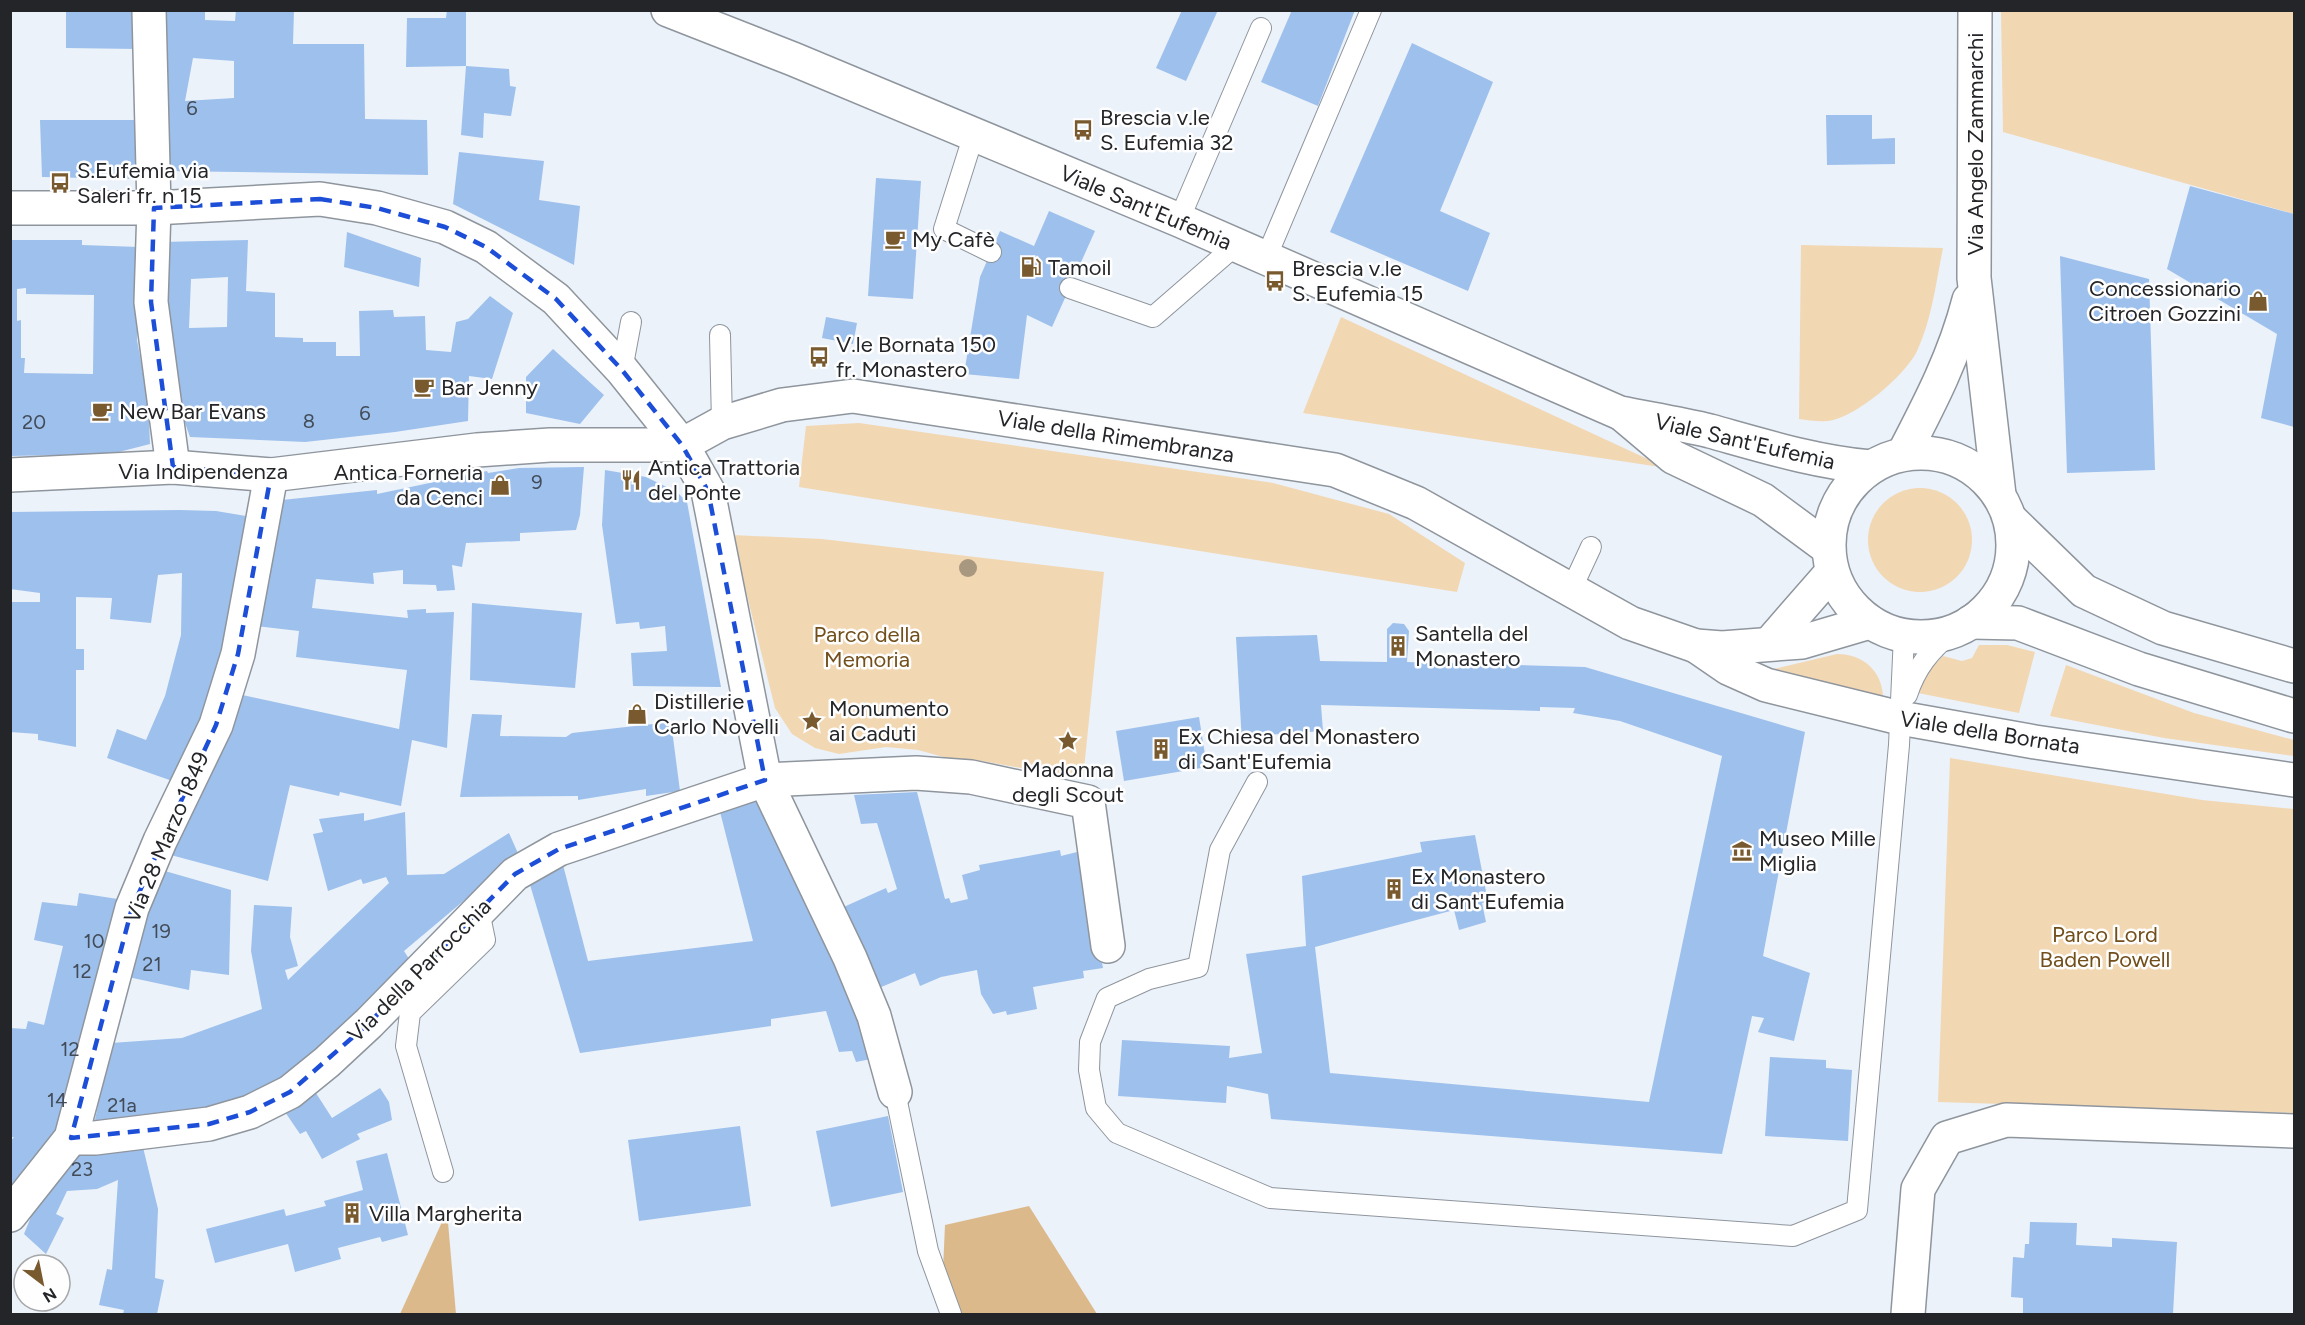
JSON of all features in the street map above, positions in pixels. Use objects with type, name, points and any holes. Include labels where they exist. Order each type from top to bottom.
[{"type":"street","points":[[149,10],[154,208],[151,302],[173,467]]},
{"type":"street","name":"Viale Sant'Eufemia","points":[[668,10],[793,59],[1179,220],[1620,413],[1682,424],[1795,455],[1838,464],[1871,467]]},
{"type":"street","name":"Via Angelo Zammarchi","points":[[1976,10],[1974,278],[2005,507]]},
{"type":"street","points":[[10,208],[154,208],[320,199],[377,208],[445,227],[486,247],[556,299],[622,370],[682,446],[708,491],[765,780],[850,958],[873,1016],[895,1092]]},
{"type":"street","name":"Via Angelo Zammarchi","points":[[1904,453],[1944,376],[1956,347],[1974,278]]},
{"type":"street","name":"Viale della Rimembranza","points":[[682,446],[722,423],[782,405],[853,396],[1335,470],[1416,503],[1536,569]]},
{"type":"street","name":"Viale Sant'Eufemia","points":[[1620,413],[1673,457],[1763,500],[1830,560]]},
{"type":"street","name":"Via Indipendenza","points":[[10,475],[173,467],[271,476],[477,450],[550,445],[682,446]]},
{"type":"street","points":[[2295,666],[2163,628],[2084,591],[2005,507],[1985,478],[1968,465],[1948,456],[1926,452],[1904,453],[1871,467],[1844,493],[1835,510],[1830,560],[1847,600],[1870,622],[1904,635],[1920,637],[1962,627],[2018,623],[2139,669],[2295,717]]},
{"type":"street","name":"Via 28 Marzo 1849","points":[[10,1215],[71,1138],[132,908],[160,841],[216,725],[238,654],[271,476]]},
{"type":"street","points":[[1962,627],[1986,610],[1999,595],[2007,577],[2013,549],[2005,507]]},
{"type":"street","points":[[1771,642],[1830,560]]},
{"type":"street","name":"Viale della Bornata","points":[[1536,569],[1630,623],[1696,646],[1722,648],[1771,642],[1802,642],[1870,622]]},
{"type":"street","name":"Viale della Bornata","points":[[1696,646],[1728,668],[1766,685],[1900,718],[2035,742],[2295,780]]},
{"type":"street","name":"Via della Parrocchia","points":[[71,1138],[95,1138],[208,1124],[250,1112],[290,1092],[369,1023],[515,874],[559,849],[765,780],[916,773],[971,777],[1093,803],[1108,946]]},
{"type":"street","points":[[1908,1314],[1918,1189],[1947,1138],[2006,1120],[2295,1131]]},
{"type":"lane","points":[[1266,258],[1371,10]]},
{"type":"lane","points":[[1179,220],[1261,28]]},
{"type":"lane","points":[[974,134],[944,229],[991,252]]},
{"type":"lane","points":[[1070,288],[1153,317],[1236,245]]},
{"type":"lane","points":[[622,370],[631,322]]},
{"type":"lane","points":[[720,335],[722,423]]},
{"type":"lane","points":[[1571,590],[1591,547]]},
{"type":"lane","points":[[1900,718],[1913,677],[1928,653],[1962,627]]},
{"type":"lane","points":[[1257,782],[1220,850],[1198,967],[1149,979],[1107,998],[1089,1042],[1089,1070],[1096,1108],[1117,1133],[1270,1198],[1793,1236],[1857,1210],[1900,718],[1904,635]]},
{"type":"lane","points":[[443,1172],[406,1046],[410,1013],[485,940],[479,911]]},
{"type":"lane","points":[[895,1092],[928,1251],[951,1314]]},
{"type":"highlighted area","points":[[320,199],[377,208],[445,227],[486,247],[556,299],[622,370],[682,445],[708,491],[765,780],[559,849],[515,874],[369,1023],[290,1092],[250,1112],[209,1124],[71,1138],[132,908],[216,725],[238,654],[271,475],[173,467],[151,302],[154,208]]},
{"type":"green space","points":[[2001,11],[2294,11],[2294,214],[2003,132]]},
{"type":"green space","points":[[1801,245],[1943,248],[1926,326],[1911,361],[1890,384],[1864,405],[1851,413],[1827,421],[1799,419]]},
{"type":"green space","points":[[1341,317],[1667,468],[1303,413]]},
{"type":"green space","points":[[859,423],[1273,483],[1389,514],[1465,563],[1457,592],[799,487],[806,426]]},
{"type":"green space","points":[[1920,488],[1940,492],[1957,503],[1968,520],[1972,540],[1968,560],[1957,577],[1940,588],[1920,592],[1900,588],[1883,577],[1872,560],[1868,540],[1872,520],[1883,503],[1900,492]]},
{"type":"green space","name":"Parco della Memoria","points":[[732,535],[822,539],[1104,572],[1083,779],[982,761],[962,762],[918,750],[886,747],[839,754],[815,748],[792,734],[775,708]]},
{"type":"green space","points":[[1979,645],[2007,645],[2035,652],[2019,713],[1918,693],[1927,672],[1943,656],[1962,661],[1972,658]]},
{"type":"green space","points":[[1837,654],[1855,657],[1869,666],[1879,679],[1883,697],[1770,670]]},
{"type":"green space","points":[[2066,665],[2194,713],[2294,740],[2294,756],[2164,738],[2050,716]]},
{"type":"green space","name":"Parco Lord Baden Powell","points":[[1950,758],[2202,800],[2294,809],[2294,1113],[1938,1102]]},
{"type":"shaded area","points":[[1029,1206],[1097,1314],[941,1314],[945,1225]]},
{"type":"shaded area","points":[[447,1211],[456,1314],[400,1314]]},
{"type":"building","points":[[66,10],[137,10],[138,49],[66,48]]},
{"type":"building","points":[[163,10],[205,10],[205,20],[235,21],[236,10],[294,10],[293,44],[364,44],[365,119],[427,120],[428,175],[166,171]],"holes":[[[193,58],[234,61],[234,98],[185,101]]]},
{"type":"building","points":[[447,10],[466,10],[466,66],[406,67],[407,18],[446,18]]},
{"type":"building","points":[[1182,10],[1218,10],[1186,81],[1156,68]]},
{"type":"building","points":[[1292,10],[1355,10],[1318,106],[1261,82]]},
{"type":"building","points":[[1412,43],[1493,82],[1440,211],[1490,233],[1468,291],[1330,232]]},
{"type":"building","points":[[466,66],[509,69],[510,86],[516,87],[511,116],[484,113],[483,138],[461,135]]},
{"type":"building","points":[[1826,115],[1872,115],[1872,139],[1895,138],[1895,164],[1827,165]]},
{"type":"building","points":[[40,120],[136,120],[136,179],[42,177]]},
{"type":"building","points":[[459,152],[544,161],[539,200],[580,206],[574,265],[453,204]]},
{"type":"building","name":"My Cafè","points":[[876,178],[921,181],[913,299],[868,296]]},
{"type":"building","name":"Concessionario Citroen Gozzini","points":[[2190,186],[2294,214],[2294,427],[2261,418],[2277,334],[2167,269]]},
{"type":"building","points":[[1049,211],[1095,231],[1052,327],[1027,315],[1019,379],[964,374],[980,277],[1000,231],[1034,246]]},
{"type":"building","points":[[347,232],[421,258],[419,287],[344,267]]},
{"type":"building","points":[[10,240],[82,240],[82,245],[139,247],[137,340],[148,399],[150,444],[111,454],[10,456]],"holes":[[[26,288],[26,294],[94,295],[93,374],[24,373],[25,358],[21,358],[21,320],[17,321],[17,289]]]},
{"type":"building","points":[[248,240],[246,291],[275,293],[275,337],[303,338],[303,342],[336,342],[336,356],[360,356],[359,311],[393,310],[394,317],[425,316],[426,350],[451,352],[456,322],[468,319],[490,296],[513,313],[492,379],[469,376],[468,421],[305,442],[190,437],[173,389],[161,242]],"holes":[[[228,277],[227,327],[189,328],[191,279]]]},
{"type":"building","points":[[2060,256],[2149,279],[2155,470],[2067,473]]},
{"type":"building","points":[[826,317],[857,323],[853,344],[822,338]]},
{"type":"building","points":[[553,349],[604,395],[580,424],[526,413],[526,377]]},
{"type":"building","points":[[584,467],[580,515],[576,530],[520,533],[520,541],[466,543],[462,567],[452,565],[455,590],[437,591],[436,585],[403,584],[403,570],[373,573],[374,584],[316,579],[312,608],[408,618],[407,610],[426,609],[426,613],[454,612],[447,748],[412,740],[401,806],[340,792],[339,796],[290,785],[268,881],[167,854],[238,694],[399,729],[407,670],[296,657],[299,631],[256,626],[282,500],[377,490],[377,494],[487,471],[488,473],[519,468]]},
{"type":"building","points":[[605,470],[646,477],[677,492],[687,502],[721,687],[633,686],[631,653],[667,651],[665,626],[640,629],[639,622],[616,624],[602,525]]},
{"type":"building","points":[[216,511],[252,517],[228,644],[178,783],[107,758],[117,729],[146,740],[165,696],[181,635],[182,573],[158,575],[151,623],[110,619],[112,598],[76,597],[76,649],[84,649],[84,670],[76,670],[76,747],[38,740],[38,734],[10,732],[10,602],[40,602],[40,593],[10,589],[10,512]]},
{"type":"building","points":[[472,603],[582,613],[575,688],[470,680]]},
{"type":"building","name":"Museo Mille Miglia","points":[[1393,623],[1404,624],[1409,631],[1407,662],[1585,667],[1805,732],[1763,956],[1810,973],[1794,1041],[1758,1032],[1764,1018],[1752,1016],[1722,1154],[1271,1119],[1268,1094],[1227,1086],[1226,1103],[1118,1096],[1122,1040],[1230,1046],[1229,1058],[1262,1053],[1246,954],[1306,946],[1302,876],[1422,852],[1420,842],[1475,835],[1488,902],[1482,903],[1486,922],[1459,930],[1454,910],[1315,947],[1330,1073],[1649,1102],[1722,756],[1620,721],[1573,713],[1575,708],[1540,707],[1540,711],[1321,705],[1323,731],[1268,735],[1268,741],[1242,743],[1236,637],[1317,635],[1320,661],[1387,662],[1387,629]]},
{"type":"building","points":[[472,714],[502,715],[500,736],[566,737],[572,733],[671,722],[680,791],[646,796],[646,789],[578,800],[578,796],[460,797]]},
{"type":"building","name":"Ex Chiesa del Monastero di Sant'Eufemia","points":[[1199,717],[1207,767],[1124,781],[1116,731]]},
{"type":"building","points":[[917,792],[945,899],[949,898],[951,903],[968,899],[962,875],[980,870],[979,865],[1060,850],[1061,856],[1081,851],[1103,968],[1083,971],[1084,978],[1033,987],[1037,1009],[1007,1015],[1006,1011],[993,1014],[981,994],[977,970],[941,977],[920,986],[915,973],[874,990],[837,910],[886,888],[888,893],[897,889],[877,823],[861,824],[854,795]]},
{"type":"building","points":[[761,798],[863,1020],[871,1059],[856,1062],[852,1051],[839,1052],[826,1011],[771,1019],[771,1026],[580,1053],[528,878],[562,861],[588,961],[753,941],[718,804]]},
{"type":"building","points":[[405,812],[407,875],[444,874],[509,833],[521,860],[473,893],[404,951],[411,962],[278,1089],[247,1104],[92,1134],[111,1043],[182,1038],[262,1009],[251,951],[254,905],[292,907],[290,937],[298,966],[285,970],[288,980],[389,883],[386,877],[363,884],[361,879],[328,891],[313,834],[323,832],[319,819],[364,813],[364,821]]},
{"type":"building","points":[[158,869],[231,890],[229,975],[191,970],[189,990],[128,977]]},
{"type":"building","points":[[79,893],[124,900],[73,1114],[10,1195],[10,1142],[14,1137],[10,1137],[10,1028],[26,1029],[28,1021],[44,1025],[63,946],[34,940],[42,902],[77,906]]},
{"type":"building","points":[[1770,1057],[1826,1060],[1826,1068],[1852,1070],[1848,1141],[1765,1136]]},
{"type":"building","points":[[380,1088],[389,1102],[392,1120],[357,1134],[360,1139],[322,1159],[306,1131],[300,1134],[283,1109],[314,1090],[332,1118]]},
{"type":"building","points":[[888,1116],[903,1192],[831,1207],[816,1131]]},
{"type":"building","points":[[740,1126],[751,1206],[639,1221],[628,1140]]},
{"type":"building","points":[[140,1135],[158,1209],[155,1278],[164,1280],[157,1314],[123,1314],[124,1310],[99,1305],[107,1269],[112,1270],[118,1180],[97,1189],[67,1191],[56,1214],[64,1218],[46,1253],[24,1234],[47,1177],[71,1151]]},
{"type":"building","name":"Villa Margherita","points":[[387,1153],[408,1235],[382,1242],[380,1237],[338,1248],[341,1259],[295,1272],[288,1244],[215,1263],[206,1229],[284,1209],[286,1216],[326,1206],[324,1201],[363,1190],[356,1161]]},
{"type":"building","points":[[2030,1222],[2077,1223],[2076,1245],[2112,1247],[2112,1238],[2177,1242],[2173,1314],[2023,1314],[2023,1298],[2011,1297],[2013,1257],[2024,1258],[2025,1244],[2029,1244]]},
{"type":"place","name":"Brescia v.le S. Eufemia 32","points":[[1083,130]]},
{"type":"place","name":"S.Eufemia via Saleri fr. n 15","points":[[60,183]]},
{"type":"place","name":"My Cafè","points":[[895,239]]},
{"type":"place","name":"Tamoil","points":[[1031,267]]},
{"type":"place","name":"Brescia v.le S. Eufemia 15","points":[[1275,281]]},
{"type":"place","name":"Concessionario Citroen Gozzini","points":[[2258,301]]},
{"type":"place","name":"V.le Bornata 150 fr. Monastero","points":[[819,357]]},
{"type":"place","name":"Bar Jenny","points":[[424,387]]},
{"type":"place","name":"New Bar Evans","points":[[102,411]]},
{"type":"place","name":"Antica Trattoria del Ponte","points":[[631,480]]},
{"type":"place","name":"Antica Forneria da Cenci","points":[[500,485]]},
{"type":"place","name":"Santella del Monastero","points":[[1398,646]]},
{"type":"place","name":"Distillerie Carlo Novelli","points":[[637,714]]},
{"type":"place","name":"Monumento ai Caduti","points":[[812,721]]},
{"type":"place","name":"Madonna degli Scout","points":[[1068,741]]},
{"type":"place","name":"Ex Chiesa del Monastero di Sant'Eufemia","points":[[1161,749]]},
{"type":"place","name":"Museo Mille Miglia","points":[[1742,851]]},
{"type":"place","name":"Ex Monastero di Sant'Eufemia","points":[[1394,889]]},
{"type":"place","name":"Villa Margherita","points":[[352,1213]]}]
